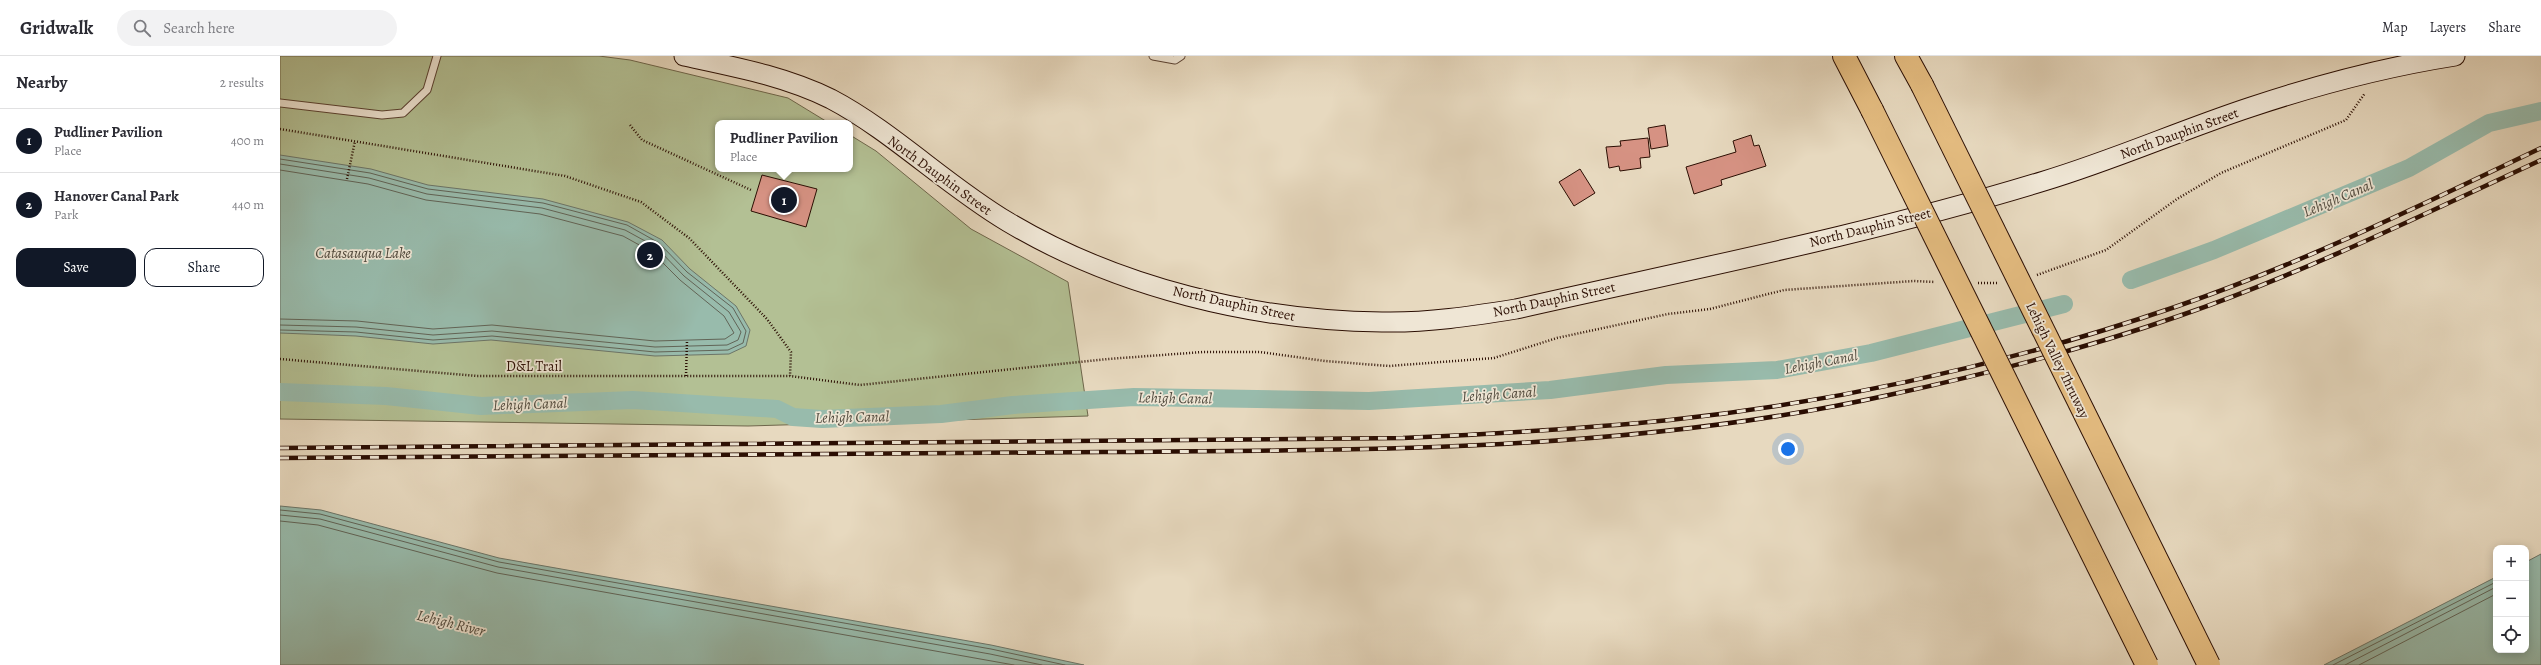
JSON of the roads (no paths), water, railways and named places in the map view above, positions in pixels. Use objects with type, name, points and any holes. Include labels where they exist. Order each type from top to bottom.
[{"type":"highway","points":[[1844,56],[2147,665]]},
{"type":"highway","name":"Lehigh Valley Thruway","points":[[1906,56],[1922,85],[2209,665]]},
{"type":"street","name":"North Dauphin Street","points":[[684,56],[762,73],[803,86],[832,100],[860,116],[952,186],[1006,221],[1074,257],[1108,271],[1160,288],[1243,308],[1298,317],[1384,322],[1458,318],[1516,309],[1878,227],[2043,182],[2103,162],[2250,107],[2329,83],[2455,56]]},
{"type":"lane","points":[[280,103],[382,115],[403,113],[427,90],[437,56]]},
{"type":"lane","points":[[1153,56],[1176,60],[1182,56]]},
{"type":"water","name":"Catasauqua Lake","points":[[280,155],[371,169],[428,185],[543,199],[628,222],[662,240],[690,269],[736,306],[750,330],[746,346],[729,354],[655,356],[491,340],[433,344],[356,336],[280,333]]},
{"type":"water","name":"Lehigh River","points":[[280,506],[321,510],[499,558],[991,645],[1084,665],[280,665]]},
{"type":"water","points":[[2541,554],[2541,665],[2324,665],[2493,579],[2493,653],[2529,653],[2529,560]]},
{"type":"waterway","name":"Lehigh Canal","points":[[2131,280],[2214,250],[2409,168],[2489,123],[2541,111]]},
{"type":"waterway","name":"Lehigh Canal","points":[[280,392],[386,396],[481,406],[633,400],[777,409],[793,417],[822,419],[941,414],[1013,405],[1134,397],[1369,401],[1550,390],[1666,375],[1777,370],[1871,353],[2064,304]]},
{"type":"railway","points":[[280,448],[1403,438],[1603,426],[1734,412],[1862,391],[1926,377],[1989,362],[2114,327],[2222,290],[2315,253],[2541,148]]},
{"type":"railway","points":[[280,458],[1201,451],[1399,448],[1596,438],[1695,428],[1792,414],[1926,387],[2035,360],[2143,328],[2272,281],[2407,222],[2541,160]]},
{"type":"place","name":"Pudliner Pavilion","points":[[784,200]]},
{"type":"place","name":"Hanover Canal Park","points":[[650,255]]}]
